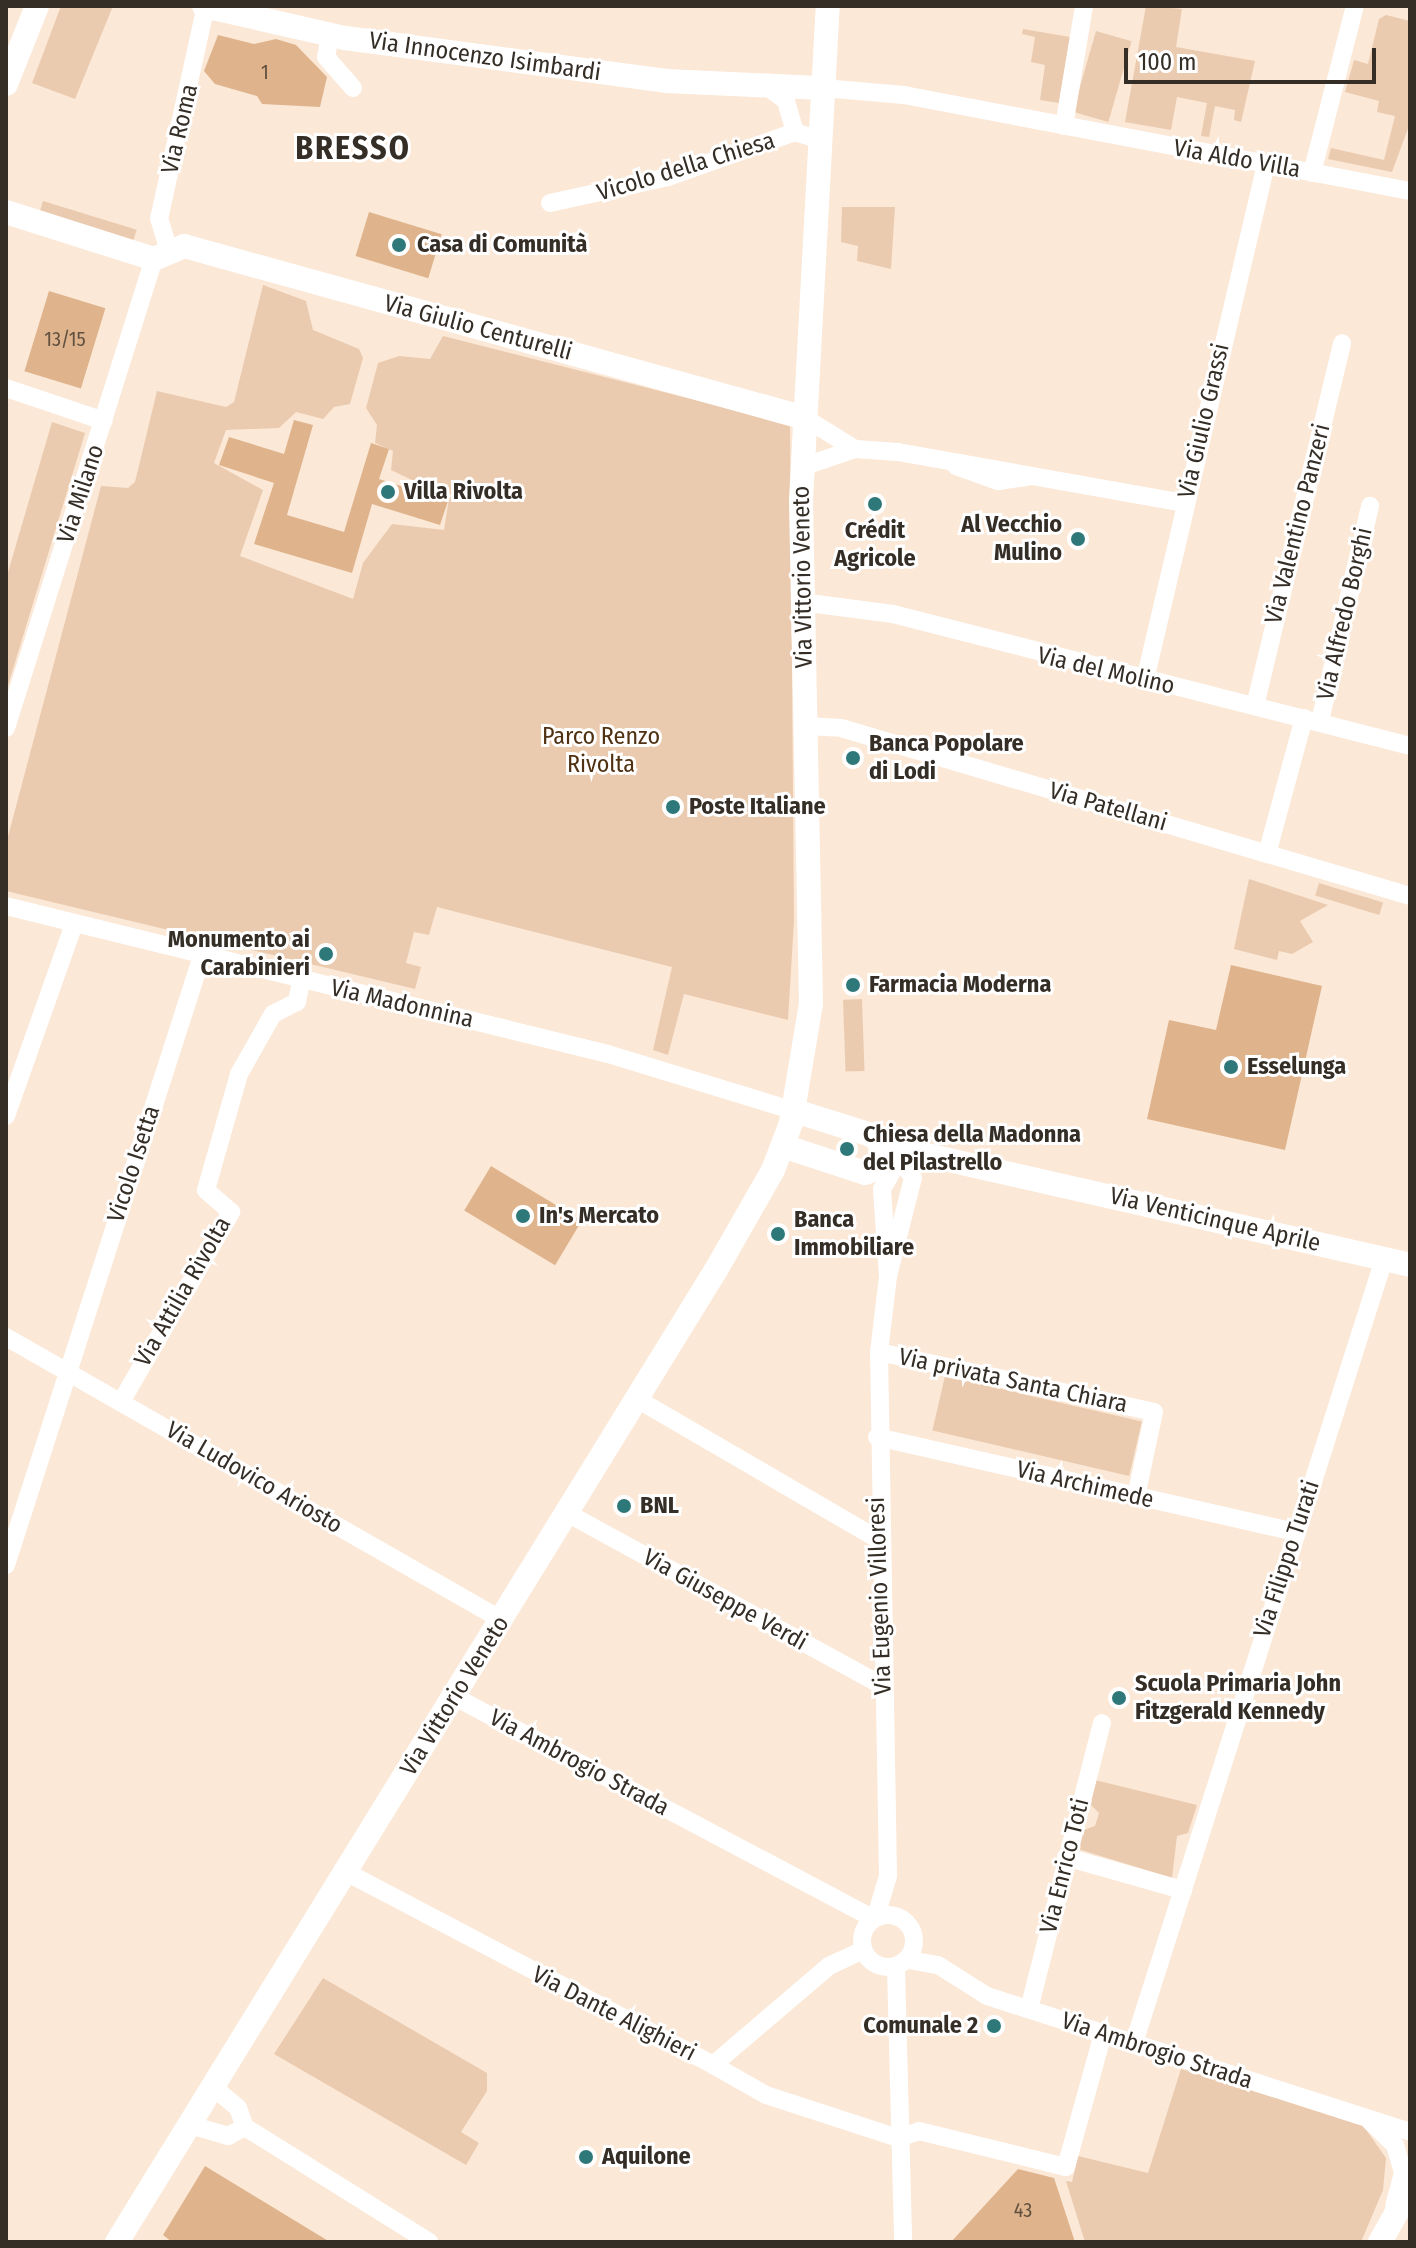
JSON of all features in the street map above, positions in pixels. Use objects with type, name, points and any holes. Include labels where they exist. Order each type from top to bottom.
[{"type":"main road","points":[[6,84],[37,6]]},
{"type":"main road","name":"Via Innocenzo Isimbardi","points":[[205,6],[330,35],[666,81],[769,88],[823,88]]},
{"type":"main road","name":"Via Vittorio Veneto","points":[[117,2242],[637,1399],[783,1146],[795,1111],[811,1004],[801,602],[802,467],[828,6]]},
{"type":"main road","name":"Via Giulio Centurelli","points":[[6,212],[162,255],[184,246],[805,418]]},
{"type":"main road","points":[[783,1146],[865,1173],[900,1158],[871,1135],[795,1111]]},
{"type":"main road","name":"Via Venticinque Aprile","points":[[900,1158],[915,1153],[942,1158],[1410,1265]]},
{"type":"main road","points":[[1388,2242],[1410,2189]]},
{"type":"main road","points":[[1380,2242],[1400,2215]]},
{"type":"street","name":"Via Roma","points":[[162,255],[159,219],[205,6]]},
{"type":"street","points":[[1064,126],[1084,6]]},
{"type":"street","points":[[1312,173],[1355,6]]},
{"type":"street","points":[[330,35],[326,57],[353,88]]},
{"type":"street","points":[[769,88],[786,101],[795,132]]},
{"type":"street","name":"Via Aldo Villa","points":[[823,88],[904,95],[1410,191]]},
{"type":"street","name":"Vicolo della Chiesa","points":[[550,203],[668,177],[795,132],[820,140]]},
{"type":"street","name":"Via Giulio Grassi","points":[[1145,680],[1184,503],[1266,164]]},
{"type":"street","name":"Via Milano","points":[[6,728],[104,421],[162,255]]},
{"type":"street","name":"Via Valentino Panzeri","points":[[1255,706],[1342,343]]},
{"type":"street","points":[[6,388],[104,421]]},
{"type":"street","points":[[805,418],[855,449],[950,463],[990,480],[1030,477],[1184,503]]},
{"type":"street","points":[[802,467],[855,449]]},
{"type":"street","name":"Via Alfredo Borghi","points":[[1267,854],[1312,720],[1370,506]]},
{"type":"street","name":"Via del Molino","points":[[801,602],[893,614],[1410,746]]},
{"type":"street","name":"Via Patellani","points":[[805,726],[841,728],[1410,896]]},
{"type":"street","name":"Via Madonnina","points":[[6,906],[594,1051],[795,1111]]},
{"type":"street","points":[[6,1116],[74,924]]},
{"type":"street","name":"Vicolo Isetta","points":[[6,1565],[202,956]]},
{"type":"street","name":"Via Attilia Rivolta","points":[[121,1402],[231,1212],[206,1190],[239,1074],[273,1014],[297,1002],[301,981]]},
{"type":"street","name":"Via Eugenio Villoresi","points":[[874,1917],[888,1876],[878,1539],[879,1352],[888,1276],[913,1178],[900,1158],[882,1189],[888,1276]]},
{"type":"street","name":"Via Filippo Turati","points":[[1134,2043],[1384,1259]]},
{"type":"street","name":"Via Ludovico Ariosto","points":[[6,1337],[502,1620]]},
{"type":"street","name":"Via privata Santa Chiara","points":[[879,1352],[1154,1412],[1136,1497]]},
{"type":"street","points":[[637,1399],[878,1539]]},
{"type":"street","name":"Via Archimede","points":[[877,1437],[1295,1532]]},
{"type":"street","name":"Via Giuseppe Verdi","points":[[567,1513],[883,1686]]},
{"type":"street","name":"Via Ambrogio Strada","points":[[455,1697],[874,1917]]},
{"type":"street","name":"Via Enrico Toti","points":[[1029,2009],[1102,1723]]},
{"type":"street","points":[[1066,1857],[1183,1890]]},
{"type":"street","name":"Via Dante Alighieri","points":[[346,1872],[713,2065],[829,1966],[870,1956]]},
{"type":"street","points":[[893,2008],[870,1956],[863,1930],[874,1917],[905,1925],[915,1941],[902,1964],[893,2008],[903,2242]]},
{"type":"street","points":[[870,1956],[902,1964]]},
{"type":"street","name":"Via Ambrogio Strada","points":[[902,1964],[938,1965],[987,1996],[1410,2132]]},
{"type":"street","points":[[713,2065],[766,2095],[898,2138],[919,2131],[1066,2167],[1103,2034]]},
{"type":"street","points":[[213,2087],[238,2108],[245,2127],[429,2242]]},
{"type":"street","points":[[1368,2119],[1395,2145],[1403,2173],[1400,2215]]},
{"type":"street","points":[[190,2125],[228,2136],[245,2127]]},
{"type":"green space","points":[[61,6],[113,6],[75,99],[32,83]]},
{"type":"green space","points":[[1146,6],[1182,9],[1176,47],[1255,61],[1241,122],[1234,120],[1235,110],[1215,106],[1209,137],[1201,136],[1207,103],[1177,97],[1171,130],[1125,122]]},
{"type":"green space","points":[[1386,15],[1410,21],[1410,123],[1392,172],[1328,159],[1331,148],[1384,160],[1395,116],[1377,112],[1379,101],[1345,92],[1354,60],[1368,64],[1379,19]]},
{"type":"green space","points":[[1023,29],[1070,37],[1059,103],[1040,100],[1045,65],[1031,62],[1035,37],[1022,34]]},
{"type":"green space","points":[[1096,31],[1132,41],[1108,122],[1073,112]]},
{"type":"green space","points":[[43,201],[137,230],[133,242],[39,213]]},
{"type":"green space","points":[[842,207],[895,207],[891,269],[857,261],[858,246],[841,242]]},
{"type":"green space","name":"Parco Renzo Rivolta","points":[[263,285],[306,301],[313,330],[359,349],[363,358],[350,404],[334,407],[323,419],[296,412],[279,428],[226,430],[214,463],[263,490],[240,556],[353,599],[363,563],[392,524],[444,530],[449,498],[391,470],[393,451],[375,443],[377,425],[366,408],[378,363],[399,356],[430,359],[443,336],[790,424],[794,921],[788,1020],[684,994],[668,1055],[653,1050],[672,967],[437,907],[429,935],[414,932],[406,963],[421,967],[415,989],[6,891],[6,844],[101,486],[128,488],[135,482],[157,391],[226,407],[234,402]]},
{"type":"green space","points":[[52,422],[85,433],[6,692],[6,579]]},
{"type":"green space","points":[[1249,879],[1328,905],[1300,921],[1313,942],[1292,954],[1279,951],[1277,960],[1234,949]]},
{"type":"green space","points":[[1319,883],[1383,903],[1379,915],[1315,895]]},
{"type":"green space","points":[[862,999],[865,1071],[846,1072],[843,1000]]},
{"type":"green space","points":[[945,1376],[1142,1421],[1129,1476],[932,1431]]},
{"type":"green space","points":[[1095,1780],[1197,1805],[1188,1833],[1177,1836],[1172,1878],[1078,1849],[1084,1830],[1095,1826],[1099,1813],[1088,1802]]},
{"type":"green space","points":[[323,1978],[487,2073],[487,2091],[461,2132],[479,2143],[466,2165],[274,2054]]},
{"type":"green space","points":[[1181,2069],[1362,2124],[1386,2158],[1383,2190],[1361,2242],[1085,2242],[1066,2181],[1072,2182],[1078,2156],[1148,2173]]},
{"type":"building","points":[[218,35],[254,44],[276,39],[296,45],[327,77],[320,107],[262,104],[257,96],[215,84],[204,71]]},
{"type":"building","name":"Casa di Comunità","points":[[369,212],[442,234],[428,278],[356,256]]},
{"type":"building","points":[[49,291],[105,308],[81,389],[24,371]]},
{"type":"building","name":"Villa Rivolta","points":[[294,420],[313,425],[287,515],[344,532],[371,443],[389,449],[379,479],[448,501],[440,525],[372,504],[352,573],[254,544],[274,483],[219,465],[229,437],[284,454]]},
{"type":"building","name":"Esselunga","points":[[1231,965],[1322,986],[1285,1150],[1147,1119],[1169,1020],[1216,1030]]},
{"type":"building","name":"In's Mercato","points":[[491,1166],[582,1221],[555,1265],[464,1211]]},
{"type":"building","points":[[205,2166],[330,2242],[172,2242],[163,2235]]},
{"type":"building","points":[[1018,2169],[1054,2178],[1075,2242],[951,2242]]},
{"type":"place","name":"Casa di Comunità","points":[[399,245]]},
{"type":"place","name":"Villa Rivolta","points":[[388,492]]},
{"type":"place","name":"Crédit Agricole","points":[[875,504]]},
{"type":"place","name":"Al Vecchio Mulino","points":[[1078,539]]},
{"type":"place","name":"Banca Popolare di Lodi","points":[[853,758]]},
{"type":"place","name":"Poste Italiane","points":[[673,807]]},
{"type":"place","name":"Monumento ai Carabinieri","points":[[326,954]]},
{"type":"place","name":"Farmacia Moderna","points":[[853,985]]},
{"type":"place","name":"Esselunga","points":[[1231,1067]]},
{"type":"place","name":"Chiesa della Madonna del Pilastrello","points":[[847,1149]]},
{"type":"place","name":"In's Mercato","points":[[523,1216]]},
{"type":"place","name":"Banca Immobiliare","points":[[778,1234]]},
{"type":"place","name":"BNL","points":[[624,1506]]},
{"type":"place","name":"Scuola Primaria John Fitzgerald Kennedy","points":[[1119,1698]]},
{"type":"place","name":"Comunale 2","points":[[994,2026]]},
{"type":"place","name":"Aquilone","points":[[586,2157]]},
{"type":"district","name":"BRESSO","points":[[353,148]]}]
